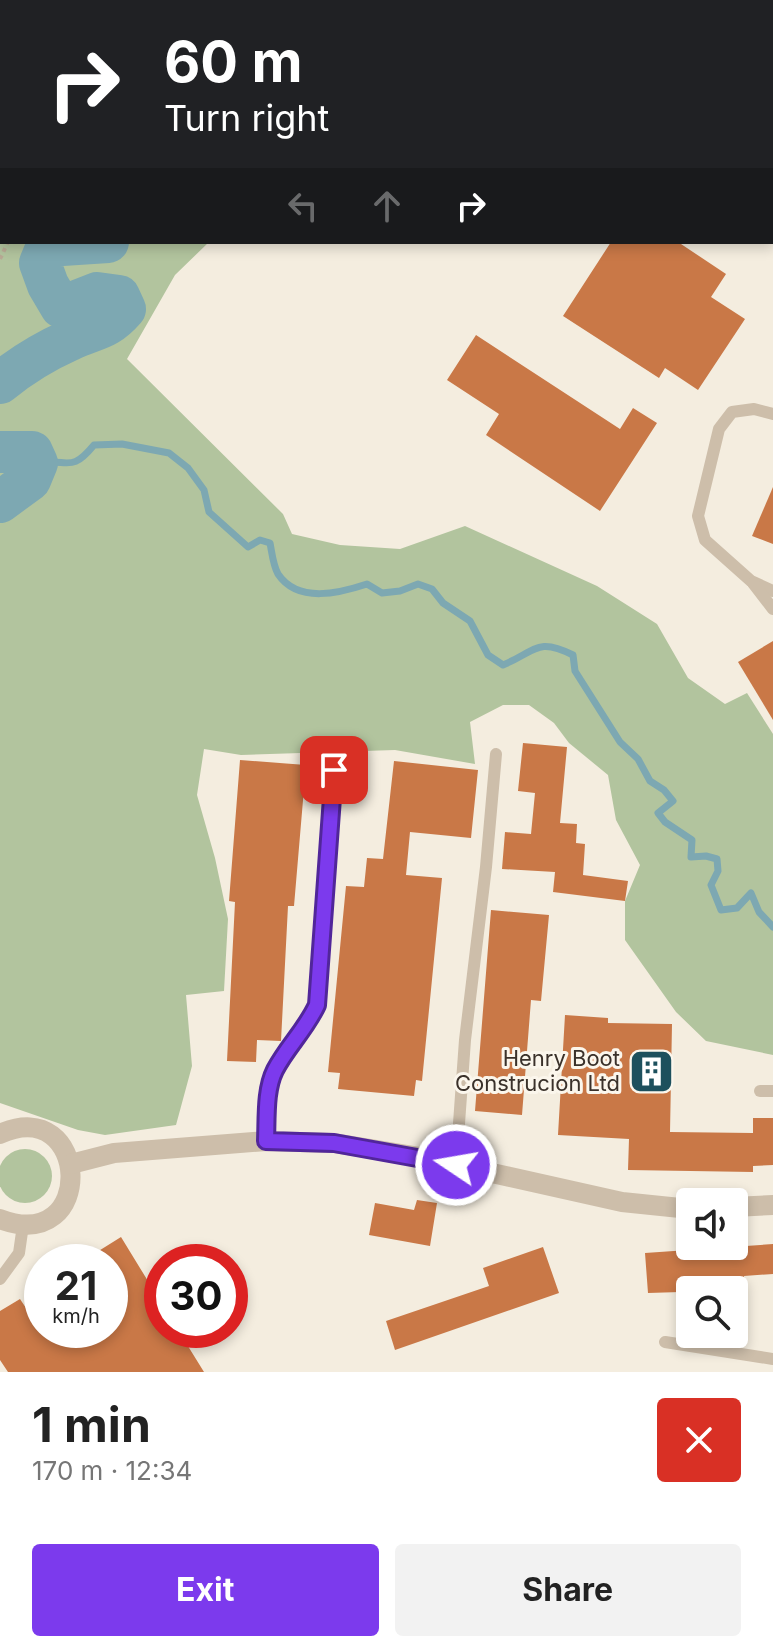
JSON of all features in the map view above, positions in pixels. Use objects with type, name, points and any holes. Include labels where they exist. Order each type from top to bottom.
[{"type":"street","points":[[0,1134],[10,1129],[27,1128],[43,1131],[57,1140],[71,1164],[72,1185],[67,1200],[44,1221],[23,1225],[0,1219]]},
{"type":"street","points":[[71,1164],[114,1153],[266,1141],[334,1143],[456,1165],[622,1202],[676,1208]]},
{"type":"street","points":[[748,1206],[773,1205]]},
{"type":"lane","points":[[773,414],[754,409],[732,412],[719,429],[698,516],[705,540],[751,581],[773,609]]},
{"type":"lane","points":[[751,581],[773,591]]},
{"type":"lane","points":[[456,1165],[465,1040],[496,754]]},
{"type":"lane","points":[[266,1141],[269,1093],[274,1072],[308,1025],[317,1005],[334,770]]},
{"type":"lane","points":[[0,1279],[19,1253],[23,1225]]},
{"type":"lane","points":[[665,1342],[773,1359]]},
{"type":"green space","points":[[0,244],[207,244],[175,275],[127,359],[283,514],[292,534],[340,545],[400,549],[465,526],[597,586],[657,624],[688,678],[725,704],[747,693],[773,734],[773,1055],[706,1041],[676,1012],[625,940],[625,901],[640,865],[616,820],[608,775],[569,743],[554,723],[529,705],[503,705],[470,722],[475,764],[395,750],[241,755],[204,749],[197,795],[228,919],[224,991],[186,995],[192,1066],[176,1125],[105,1135],[78,1130],[0,1103]]},
{"type":"green space","points":[[15,1151],[35,1151],[50,1166],[50,1186],[35,1201],[15,1201],[0,1186],[0,1166]]},
{"type":"building","points":[[610,244],[681,244],[726,274],[711,297],[745,319],[698,390],[665,368],[659,378],[563,316]]},
{"type":"building","points":[[476,335],[620,429],[633,408],[657,423],[600,511],[486,435],[499,414],[447,380]]},
{"type":"building","points":[[773,487],[773,544],[752,536]]},
{"type":"building","points":[[773,641],[773,720],[738,662]]},
{"type":"building","points":[[523,743],[567,747],[560,823],[577,824],[576,843],[585,844],[583,875],[628,881],[625,901],[553,892],[555,872],[502,869],[505,832],[531,834],[535,793],[518,791]]},
{"type":"building","points":[[240,760],[306,765],[294,906],[288,906],[281,1041],[257,1040],[256,1062],[227,1061],[235,902],[229,901]]},
{"type":"building","points":[[394,761],[478,770],[471,838],[410,832],[406,875],[442,878],[422,1081],[416,1080],[414,1096],[338,1089],[340,1073],[328,1072],[346,886],[364,887],[367,858],[383,859]]},
{"type":"building","points":[[491,910],[549,915],[541,1001],[531,1000],[522,1115],[475,1111]]},
{"type":"building","points":[[565,1015],[608,1018],[608,1023],[672,1024],[670,1132],[753,1133],[753,1118],[773,1118],[773,1165],[753,1166],[753,1172],[628,1170],[629,1139],[558,1135]]},
{"type":"building","points":[[417,1200],[437,1203],[430,1246],[369,1235],[375,1203],[414,1210]]},
{"type":"building","points":[[121,1237],[125,1244],[110,1244]]},
{"type":"building","points":[[773,1244],[773,1274],[676,1276],[676,1292],[648,1293],[645,1253],[676,1251],[676,1260],[748,1260],[748,1246]]},
{"type":"building","points":[[543,1247],[559,1293],[395,1350],[386,1321],[489,1286],[483,1268]]},
{"type":"building","points":[[128,1248],[144,1275],[144,1348],[189,1348],[204,1372],[8,1372],[0,1360],[0,1311],[20,1299],[24,1305],[24,1348],[128,1348]]},
{"type":"waterway","points":[[0,383],[42,354],[106,325],[125,309],[119,296],[97,293],[61,307],[40,263],[47,246],[78,244]]},
{"type":"waterway","points":[[37,463],[74,462],[94,445],[122,444],[169,453],[188,468],[204,490],[209,512],[248,547],[260,540],[270,543],[278,574],[297,589],[320,594],[367,584],[382,593],[400,591],[418,584],[432,589],[443,603],[470,621],[488,655],[503,665],[537,648],[552,647],[573,655],[575,671],[620,742],[638,759],[650,781],[673,801],[658,813],[665,822],[692,840],[691,857],[717,859],[718,871],[711,885],[721,910],[737,908],[751,893],[759,912],[773,927]]},
{"type":"waterway","points":[[0,452],[32,452],[37,463],[30,480],[0,502]]},
{"type":"place","name":"Henry Boot Construcion Ltd","points":[[651,1071]]},
{"type":"route","points":[[334,770],[317,1005],[308,1025],[274,1072],[269,1093],[266,1141],[334,1143],[456,1165]]}]
